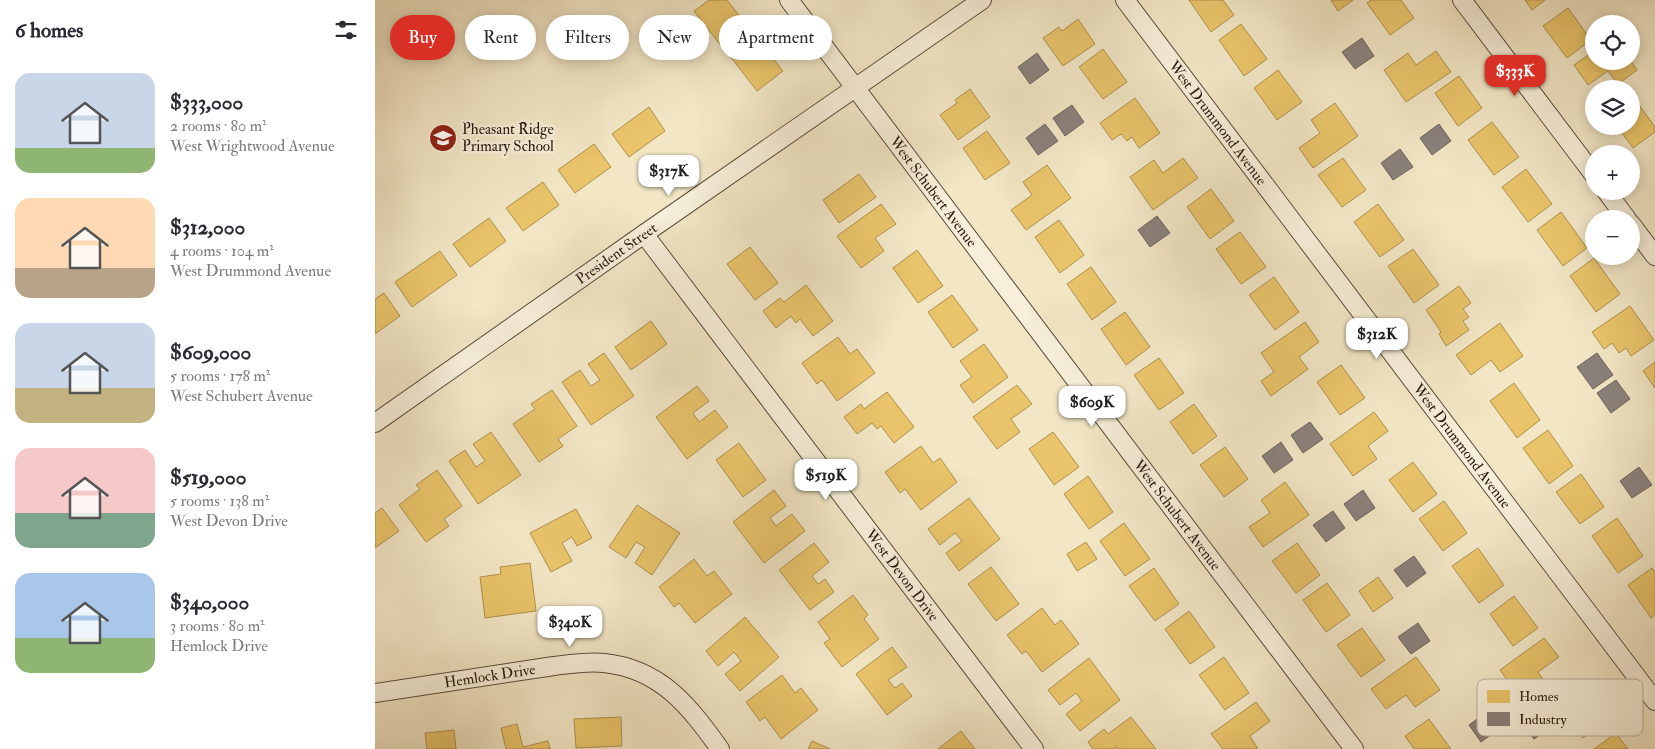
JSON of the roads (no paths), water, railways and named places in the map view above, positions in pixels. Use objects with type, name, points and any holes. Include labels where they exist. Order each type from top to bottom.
[{"type":"street","name":"West Schubert Avenue","points":[[789,0],[1354,749]]},
{"type":"street","name":"President Street","points":[[375,423],[982,0]]},
{"type":"street","name":"West Drummond Avenue","points":[[1125,0],[1638,679]]},
{"type":"street","points":[[1462,0],[1585,163]]},
{"type":"street","name":"West Devon Drive","points":[[644,234],[1034,749]]},
{"type":"street","points":[[1640,236],[1655,256]]},
{"type":"street","name":"Hemlock Drive","points":[[375,693],[554,666],[603,662],[644,673],[661,683],[694,713],[720,749]]},
{"type":"street","name":"West Drummond Avenue","points":[[1643,685],[1655,701]]},
{"type":"place","name":"Pheasant Ridge Primary School","points":[[443,138]]}]
